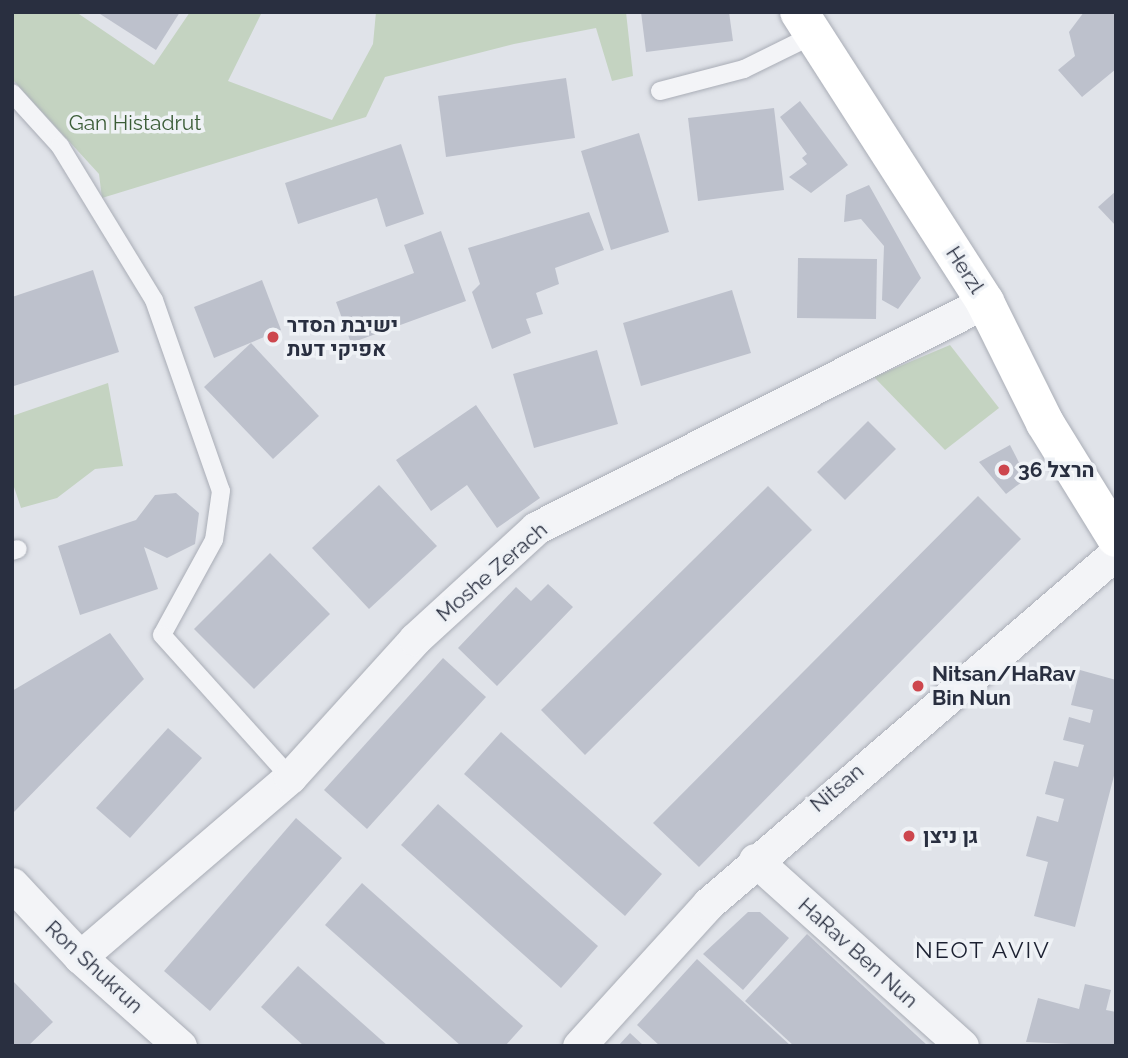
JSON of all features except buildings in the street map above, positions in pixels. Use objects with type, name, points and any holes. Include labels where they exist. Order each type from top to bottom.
[{"type":"street","name":"Herzl","points":[[805,24],[985,302],[1045,423],[1116,538]]},
{"type":"street","name":"Moshe Zerach","points":[[80,957],[290,777],[415,639],[536,528],[859,368],[985,302]]},
{"type":"street","name":"Nitsan","points":[[579,1046],[755,860],[1116,553]]},
{"type":"street","name":"HaRav Ben Nun","points":[[755,860],[962,1046]]},
{"type":"street","name":"Ron Shukrun","points":[[12,884],[80,957],[180,1046]]},
{"type":"lane","points":[[660,91],[744,69],[805,24]]},
{"type":"lane","points":[[12,93],[60,146],[154,300],[220,491],[214,540],[162,635],[290,777]]},
{"type":"green space","name":"Gan Histadrut","points":[[12,12],[76,12],[154,65],[190,12],[262,12],[228,81],[332,120],[373,44],[376,12],[626,12],[633,76],[612,81],[596,28],[514,44],[385,77],[366,117],[102,198],[99,174],[12,79]]},
{"type":"green space","points":[[950,345],[999,408],[945,450],[874,377]]},
{"type":"green space","points":[[108,383],[123,466],[95,469],[57,498],[21,508],[12,481],[12,416]]},
{"type":"place","name":"ישיבת הסדר אפיקי דעת","points":[[273,337]]},
{"type":"place","name":"הרצל 36","points":[[1004,470]]},
{"type":"place","name":"Nitsan/HaRav Bin Nun","points":[[918,686]]},
{"type":"place","name":"גן ניצן","points":[[909,836]]},
{"type":"district","name":"NEOT AVIV","points":[[983,950]]}]
